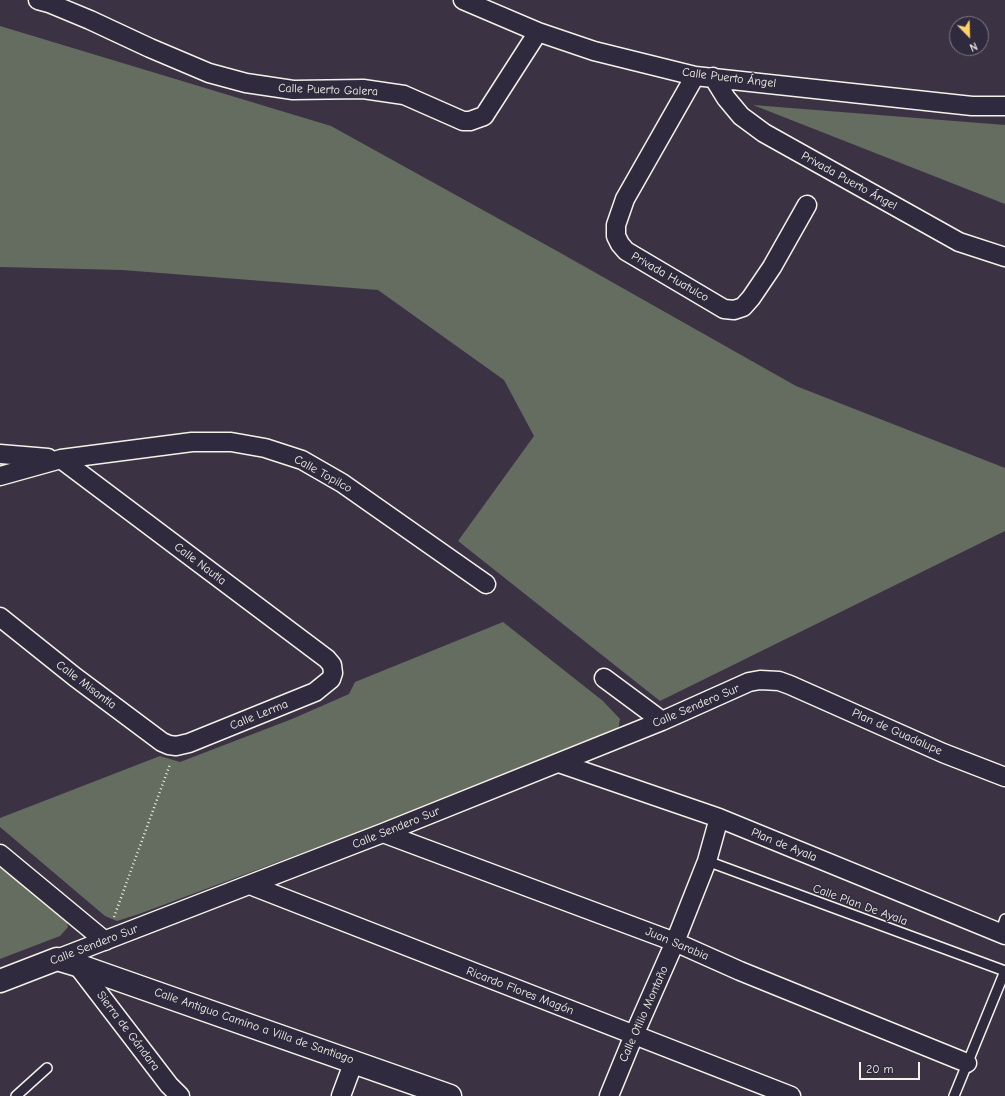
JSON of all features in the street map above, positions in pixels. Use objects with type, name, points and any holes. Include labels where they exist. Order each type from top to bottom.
[{"type":"street","name":"Calle Puerto Galera","points":[[38,0],[90,20],[209,73],[269,88],[293,90],[363,90],[404,95],[463,121],[475,120],[484,116],[538,32]]},
{"type":"street","name":"Calle Puerto Ángel","points":[[463,0],[538,32],[594,51],[695,76],[972,106],[1005,106]]},
{"type":"street","name":"Privada Huatulco","points":[[695,76],[629,192],[620,212],[616,225],[616,236],[626,251],[724,309],[734,310],[743,306],[751,298],[772,267],[807,206]]},
{"type":"street","name":"Privada Puerto Ángel","points":[[713,77],[726,98],[741,116],[764,133],[959,242],[1005,257]]},
{"type":"street","name":"Calle Topilco","points":[[0,476],[61,459],[192,442],[231,442],[265,448],[302,460],[342,483],[486,584]]},
{"type":"street","name":"Calle Topilco","points":[[0,454],[61,459]]},
{"type":"street","name":"Calle Nautla","points":[[61,459],[327,659],[332,665],[334,673]]},
{"type":"street","name":"Calle Misantla","points":[[0,617],[75,678],[162,742],[176,746]]},
{"type":"street","name":"Calle Lerma","points":[[176,746],[189,744],[315,692],[331,679],[334,673]]},
{"type":"street","points":[[604,678],[662,721]]},
{"type":"street","name":"Calle Sendero Sur","points":[[0,980],[67,962],[105,941],[384,833],[559,763],[662,721],[750,682],[769,679],[790,685]]},
{"type":"street","name":"Plan de Guadalupe","points":[[790,685],[943,753],[1005,777]]},
{"type":"street","name":"Plan de Ayala","points":[[559,763],[719,818],[1003,929]]},
{"type":"street","name":"Calle Otilio Montaño","points":[[609,1096],[634,1035],[676,942],[707,861],[719,818]]},
{"type":"street","name":"Juan Sarabia","points":[[384,833],[676,942],[740,971],[967,1063]]},
{"type":"street","points":[[0,854],[105,941]]},
{"type":"street","name":"Ricardo Flores Magón","points":[[250,885],[791,1096]]},
{"type":"street","name":"Calle Antiguo Camino a Villa de Santiago","points":[[67,962],[354,1061],[450,1096]]},
{"type":"street","name":"Sierra de Gándara","points":[[67,962],[180,1096]]},
{"type":"street","points":[[341,1096],[354,1061]]},
{"type":"lane","name":"Calle Plan De Ayala","points":[[707,861],[1005,971]]},
{"type":"lane","points":[[954,1096],[1005,971]]},
{"type":"lane","points":[[16,1096],[47,1068]]},
{"type":"path","points":[[105,941],[176,746]]},
{"type":"shaded area","points":[[0,26],[331,126],[796,386],[1005,468],[1005,531],[660,701],[458,541],[534,436],[504,380],[378,290],[122,270],[0,267]]},
{"type":"shaded area","points":[[753,105],[1005,125],[1005,204]]},
{"type":"shaded area","points":[[503,622],[603,701],[620,719],[618,730],[430,805],[117,921],[105,916],[0,827],[0,818],[160,756],[180,762],[292,719],[349,694],[355,682]]},
{"type":"shaded area","points":[[0,868],[66,915],[68,927],[60,936],[0,959]]}]
